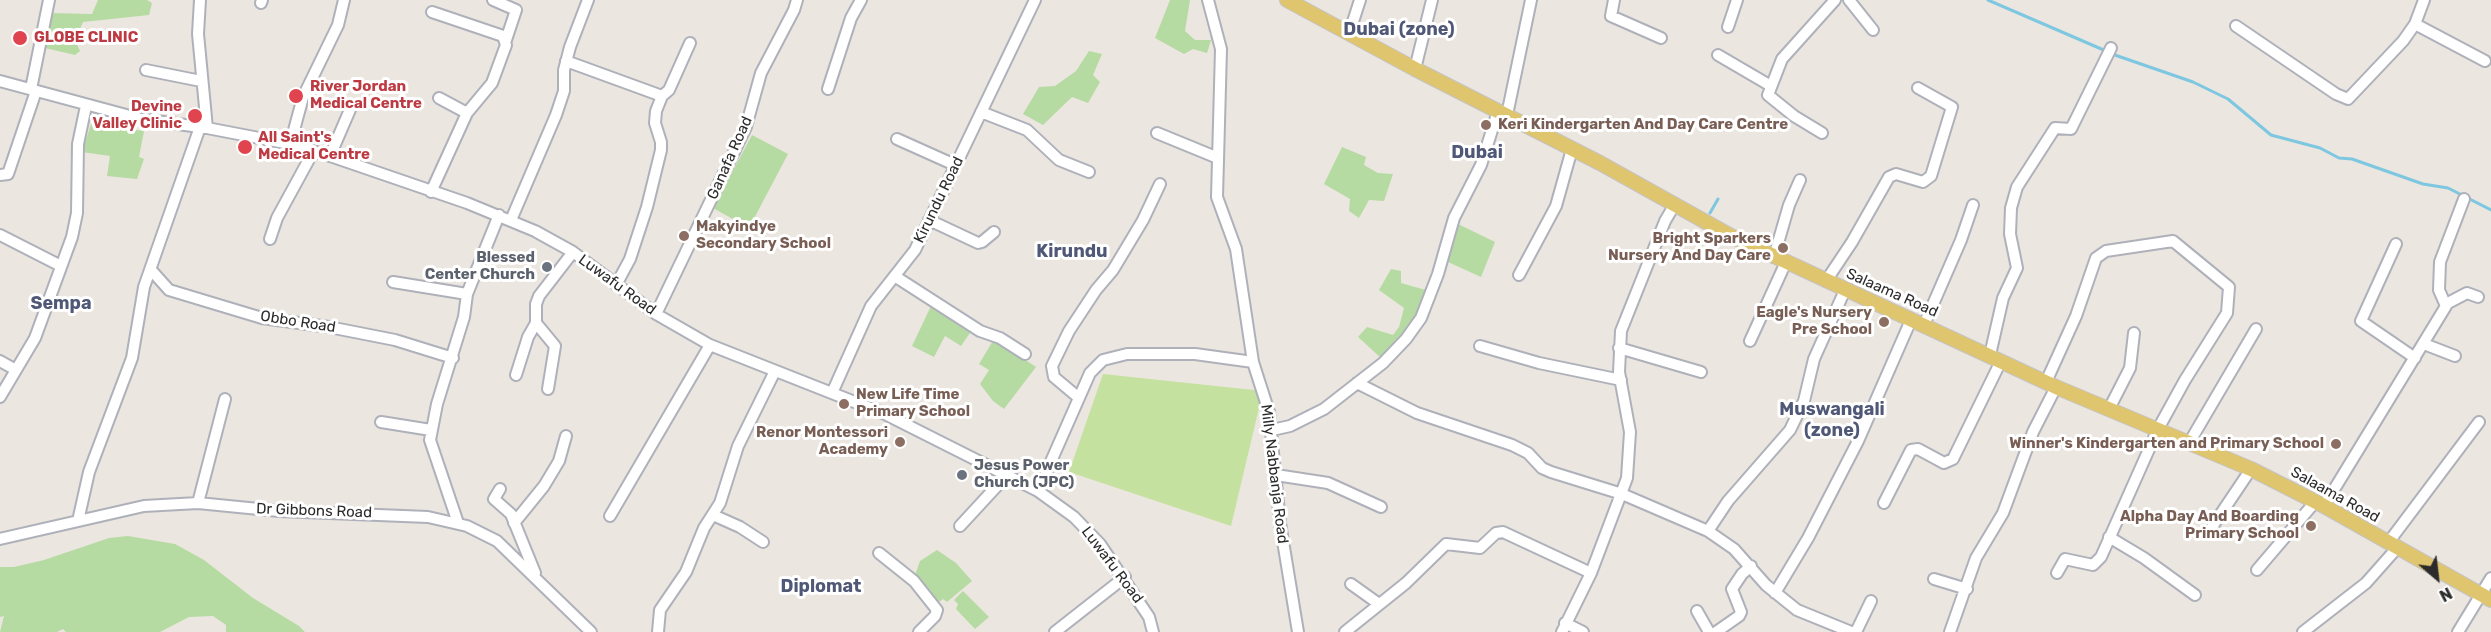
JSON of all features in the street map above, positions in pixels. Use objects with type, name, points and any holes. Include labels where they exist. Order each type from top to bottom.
[{"type":"main road","name":"Salaama Road","points":[[1287,0],[1780,260],[2109,410],[2251,469],[2486,597]]},
{"type":"street","points":[[0,176],[8,174],[34,90],[49,0]]},
{"type":"street","points":[[78,521],[89,472],[132,358],[141,303],[166,221],[203,128],[198,34],[200,0]]},
{"type":"street","points":[[290,145],[303,97],[338,25],[345,0]]},
{"type":"street","points":[[431,192],[467,113],[492,83],[505,50],[516,10],[494,0]]},
{"type":"street","points":[[511,220],[556,115],[564,91],[566,61],[588,0]]},
{"type":"street","name":"Ganafa Road","points":[[656,314],[746,127],[761,73],[797,0]]},
{"type":"street","points":[[828,89],[851,18],[861,0]]},
{"type":"street","name":"Kirundu Road","points":[[832,393],[871,306],[915,250],[1035,0]]},
{"type":"street","name":"Milly Nabbanja Road","points":[[1208,0],[1221,49],[1217,197],[1236,249],[1253,362],[1269,412],[1280,523],[1298,632]]},
{"type":"street","points":[[1349,34],[1360,0]]},
{"type":"street","points":[[1415,69],[1432,0]]},
{"type":"street","points":[[1272,430],[1290,426],[1313,415],[1357,383],[1406,339],[1421,318],[1438,274],[1454,218],[1481,165],[1502,113],[1531,0]]},
{"type":"street","points":[[1614,0],[1611,16],[1661,38]]},
{"type":"street","points":[[1728,27],[1737,0]]},
{"type":"street","points":[[1822,133],[1768,98],[1782,60],[1835,0]]},
{"type":"street","points":[[1850,0],[1873,30]]},
{"type":"street","points":[[2236,26],[2336,94],[2348,99],[2403,41],[2415,24],[2424,0]]},
{"type":"street","points":[[432,12],[472,24],[503,36],[506,40]]},
{"type":"street","points":[[2415,24],[2485,61]]},
{"type":"street","points":[[616,285],[630,259],[647,207],[661,142],[655,116],[662,96],[669,90],[690,43]]},
{"type":"street","points":[[1884,503],[1911,450],[1918,449],[1944,463],[1953,459],[1996,358],[2003,298],[2017,268],[2010,234],[2011,208],[2018,187],[2055,128],[2071,129],[2111,48]]},
{"type":"street","points":[[1718,55],[1771,86]]},
{"type":"street","points":[[566,61],[662,96]]},
{"type":"street","points":[[146,70],[201,81]]},
{"type":"street","name":"Luwafu Road","points":[[0,81],[141,119],[290,145],[330,156],[511,220],[573,252],[656,314],[710,345],[885,414],[1038,491],[1083,525],[1125,578],[1149,617],[1153,632]]},
{"type":"street","points":[[1826,281],[1852,242],[1888,177],[1896,174],[1923,182],[1930,176],[1952,107],[1918,88]]},
{"type":"street","points":[[439,98],[467,113]]},
{"type":"street","points":[[330,156],[352,105]]},
{"type":"street","points":[[0,397],[35,338],[72,237],[77,213],[78,144],[86,106]]},
{"type":"street","points":[[981,112],[1027,130],[1059,160],[1089,172]]},
{"type":"street","points":[[1157,132],[1218,159]]},
{"type":"street","points":[[897,140],[955,165]]},
{"type":"street","points":[[1519,275],[1556,206],[1572,149]]},
{"type":"street","points":[[270,240],[277,218],[313,152]]},
{"type":"street","points":[[1750,341],[1780,260],[1789,205],[1800,180]]},
{"type":"street","points":[[1079,398],[1054,377],[1052,366],[1069,331],[1096,290],[1113,270],[1143,220],[1160,184]]},
{"type":"street","points":[[2446,304],[2439,290],[2440,262],[2464,199]]},
{"type":"street","points":[[1583,632],[1563,628],[1591,573],[1622,494],[1629,466],[1630,432],[1621,380],[1619,348],[1626,318],[1665,221],[1675,204]]},
{"type":"street","points":[[1775,593],[1858,441],[1958,249],[1973,205]]},
{"type":"street","points":[[458,523],[432,449],[431,430],[453,358],[467,294],[499,215]]},
{"type":"street","points":[[929,220],[978,243],[994,232]]},
{"type":"street","points":[[0,236],[61,266]]},
{"type":"street","points":[[1950,632],[1976,558],[2003,513],[2096,258],[2106,251],[2173,241],[2229,286],[2228,313],[2185,380],[2158,429],[2101,557],[2094,564],[2066,560],[2057,573]]},
{"type":"street","points":[[2396,244],[2361,321],[2415,357]]},
{"type":"street","points":[[548,389],[555,346],[536,323],[535,316],[539,296],[573,252]]},
{"type":"street","name":"Obbo Road","points":[[152,271],[169,290],[262,318],[329,327],[395,340],[453,358]]},
{"type":"street","points":[[896,277],[971,325],[1000,338],[1025,354]]},
{"type":"street","points":[[393,282],[467,294]]},
{"type":"street","points":[[1708,531],[1728,501],[1790,430],[1804,401],[1814,359],[1845,290]]},
{"type":"street","points":[[2257,570],[2319,504],[2424,344],[2446,304],[2467,293],[2478,297]]},
{"type":"street","points":[[516,375],[528,337],[536,323]]},
{"type":"street","points":[[2189,442],[2256,329]]},
{"type":"street","points":[[2109,410],[2130,368],[2134,333]]},
{"type":"street","points":[[2424,344],[2455,356]]},
{"type":"street","points":[[610,516],[710,345]]},
{"type":"street","points":[[1480,346],[1539,363],[1621,380]]},
{"type":"street","points":[[1619,348],[1701,372]]},
{"type":"street","points":[[1038,491],[1094,367],[1111,356],[1194,354],[1253,362]]},
{"type":"street","points":[[0,361],[16,370]]},
{"type":"street","points":[[658,632],[660,610],[686,572],[705,528],[720,503],[738,446],[775,371]]},
{"type":"street","points":[[1357,383],[1417,413],[1512,444],[1528,453],[1542,468],[1551,472],[1602,490],[1622,494],[1708,531],[1734,549],[1775,593],[1802,614],[1824,619],[1851,632]]},
{"type":"street","points":[[198,503],[225,399]]},
{"type":"street","points":[[381,422],[431,430]]},
{"type":"street","points":[[2304,632],[2366,583],[2479,422]]},
{"type":"street","points":[[514,523],[544,486],[559,461],[567,436]]},
{"type":"street","points":[[2212,527],[2251,469]]},
{"type":"street","points":[[960,526],[1008,474]]},
{"type":"street","points":[[1276,475],[1328,483],[1381,507]]},
{"type":"street","points":[[500,489],[494,499],[511,514],[537,578]]},
{"type":"street","name":"Dr Gibbons Road","points":[[0,539],[144,506],[198,503],[279,511],[403,514],[458,523],[497,541],[591,632]]},
{"type":"street","points":[[713,515],[740,527],[763,542]]},
{"type":"street","points":[[1345,632],[1406,583],[1442,546],[1452,544],[1480,548],[1496,533],[1503,532],[1591,573]]},
{"type":"street","points":[[2109,537],[2144,558],[2195,595]]},
{"type":"street","points":[[879,553],[914,581],[937,610],[919,632]]},
{"type":"street","points":[[1716,632],[1739,616],[1741,612],[1732,589],[1750,567]]},
{"type":"street","points":[[1055,632],[1125,578]]},
{"type":"street","points":[[2458,632],[2486,597],[2491,578]]},
{"type":"street","points":[[1934,579],[1967,589]]},
{"type":"street","points":[[1351,584],[1379,604]]},
{"type":"street","points":[[1856,632],[1871,601]]},
{"type":"street","points":[[1697,611],[1709,632]]},
{"type":"green space","points":[[98,0],[147,0],[152,3],[149,15],[83,22],[75,40],[80,51],[75,55],[45,48],[50,13],[92,14]]},
{"type":"green space","points":[[1170,0],[1190,0],[1185,31],[1195,40],[1211,40],[1207,53],[1193,49],[1184,54],[1155,38]]},
{"type":"green space","points":[[1089,51],[1102,54],[1093,75],[1100,82],[1088,103],[1072,97],[1043,125],[1023,114],[1039,87],[1055,86],[1076,71]]},
{"type":"green space","points":[[91,124],[144,131],[139,157],[144,159],[137,179],[107,176],[110,156],[82,152]]},
{"type":"green space","points":[[752,135],[788,154],[749,228],[713,208]]},
{"type":"green space","points":[[1342,147],[1366,157],[1364,165],[1378,173],[1393,174],[1384,201],[1369,200],[1359,218],[1349,211],[1350,199],[1324,184]]},
{"type":"green space","points":[[1458,224],[1495,242],[1481,277],[1448,262]]},
{"type":"green space","points":[[1391,269],[1401,271],[1401,283],[1429,291],[1418,317],[1381,358],[1358,337],[1367,327],[1393,335],[1399,327],[1404,308],[1379,290]]},
{"type":"green space","points":[[931,306],[953,319],[959,326],[964,324],[972,330],[961,346],[945,336],[934,357],[912,346]]},
{"type":"green space","points":[[994,339],[1036,367],[1004,409],[993,401],[980,384],[989,370],[979,364]]},
{"type":"green space","points":[[1103,374],[1263,391],[1231,526],[1069,472]]},
{"type":"green space","points":[[128,536],[175,544],[204,560],[253,598],[305,632],[226,632],[226,625],[213,616],[189,617],[160,632],[66,632],[63,629],[57,632],[0,632],[4,616],[0,617],[0,567],[14,567],[44,560],[109,538]]},
{"type":"green space","points":[[937,550],[956,563],[972,581],[947,602],[943,599],[936,604],[914,578],[920,561]]},
{"type":"green space","points":[[963,591],[989,617],[975,629],[956,609],[958,604],[954,600]]},
{"type":"waterway","points":[[1988,0],[2106,51]]},
{"type":"waterway","points":[[2112,54],[2193,82],[2228,99],[2271,135],[2320,148],[2339,158],[2352,159],[2423,184],[2448,188],[2491,210]]},
{"type":"waterway","points":[[1710,213],[1718,199]]},
{"type":"place","name":"GLOBE CLINIC","points":[[20,38]]},
{"type":"place","name":"River Jordan Medical Centre","points":[[296,96]]},
{"type":"place","name":"Devine Valley Clinic","points":[[195,116]]},
{"type":"place","name":"Keri Kindergarten And Day Care Centre","points":[[1486,125]]},
{"type":"place","name":"All Saint's Medical Centre","points":[[245,147]]},
{"type":"place","name":"Makyindye Secondary School","points":[[684,236]]},
{"type":"place","name":"Bright Sparkers Nursery And Day Care","points":[[1783,248]]},
{"type":"place","name":"Blessed Center Church","points":[[547,267]]},
{"type":"place","name":"Eagle's Nursery Pre School","points":[[1884,322]]},
{"type":"place","name":"New Life Time Primary School","points":[[844,404]]},
{"type":"place","name":"Renor Montessori Academy","points":[[900,442]]},
{"type":"place","name":"Winner's Kindergarten and Primary School","points":[[2336,444]]},
{"type":"place","name":"Jesus Power Church (JPC)","points":[[962,475]]},
{"type":"place","name":"Alpha Day And Boarding Primary School","points":[[2311,526]]},
{"type":"district","name":"Dubai (zone)","points":[[1399,30]]},
{"type":"district","name":"Dubai","points":[[1477,153]]},
{"type":"district","name":"Kirundu","points":[[1072,252]]},
{"type":"district","name":"Sempa","points":[[61,304]]},
{"type":"district","name":"Muswangali (zone)","points":[[1832,420]]},
{"type":"district","name":"Diplomat","points":[[821,587]]}]
